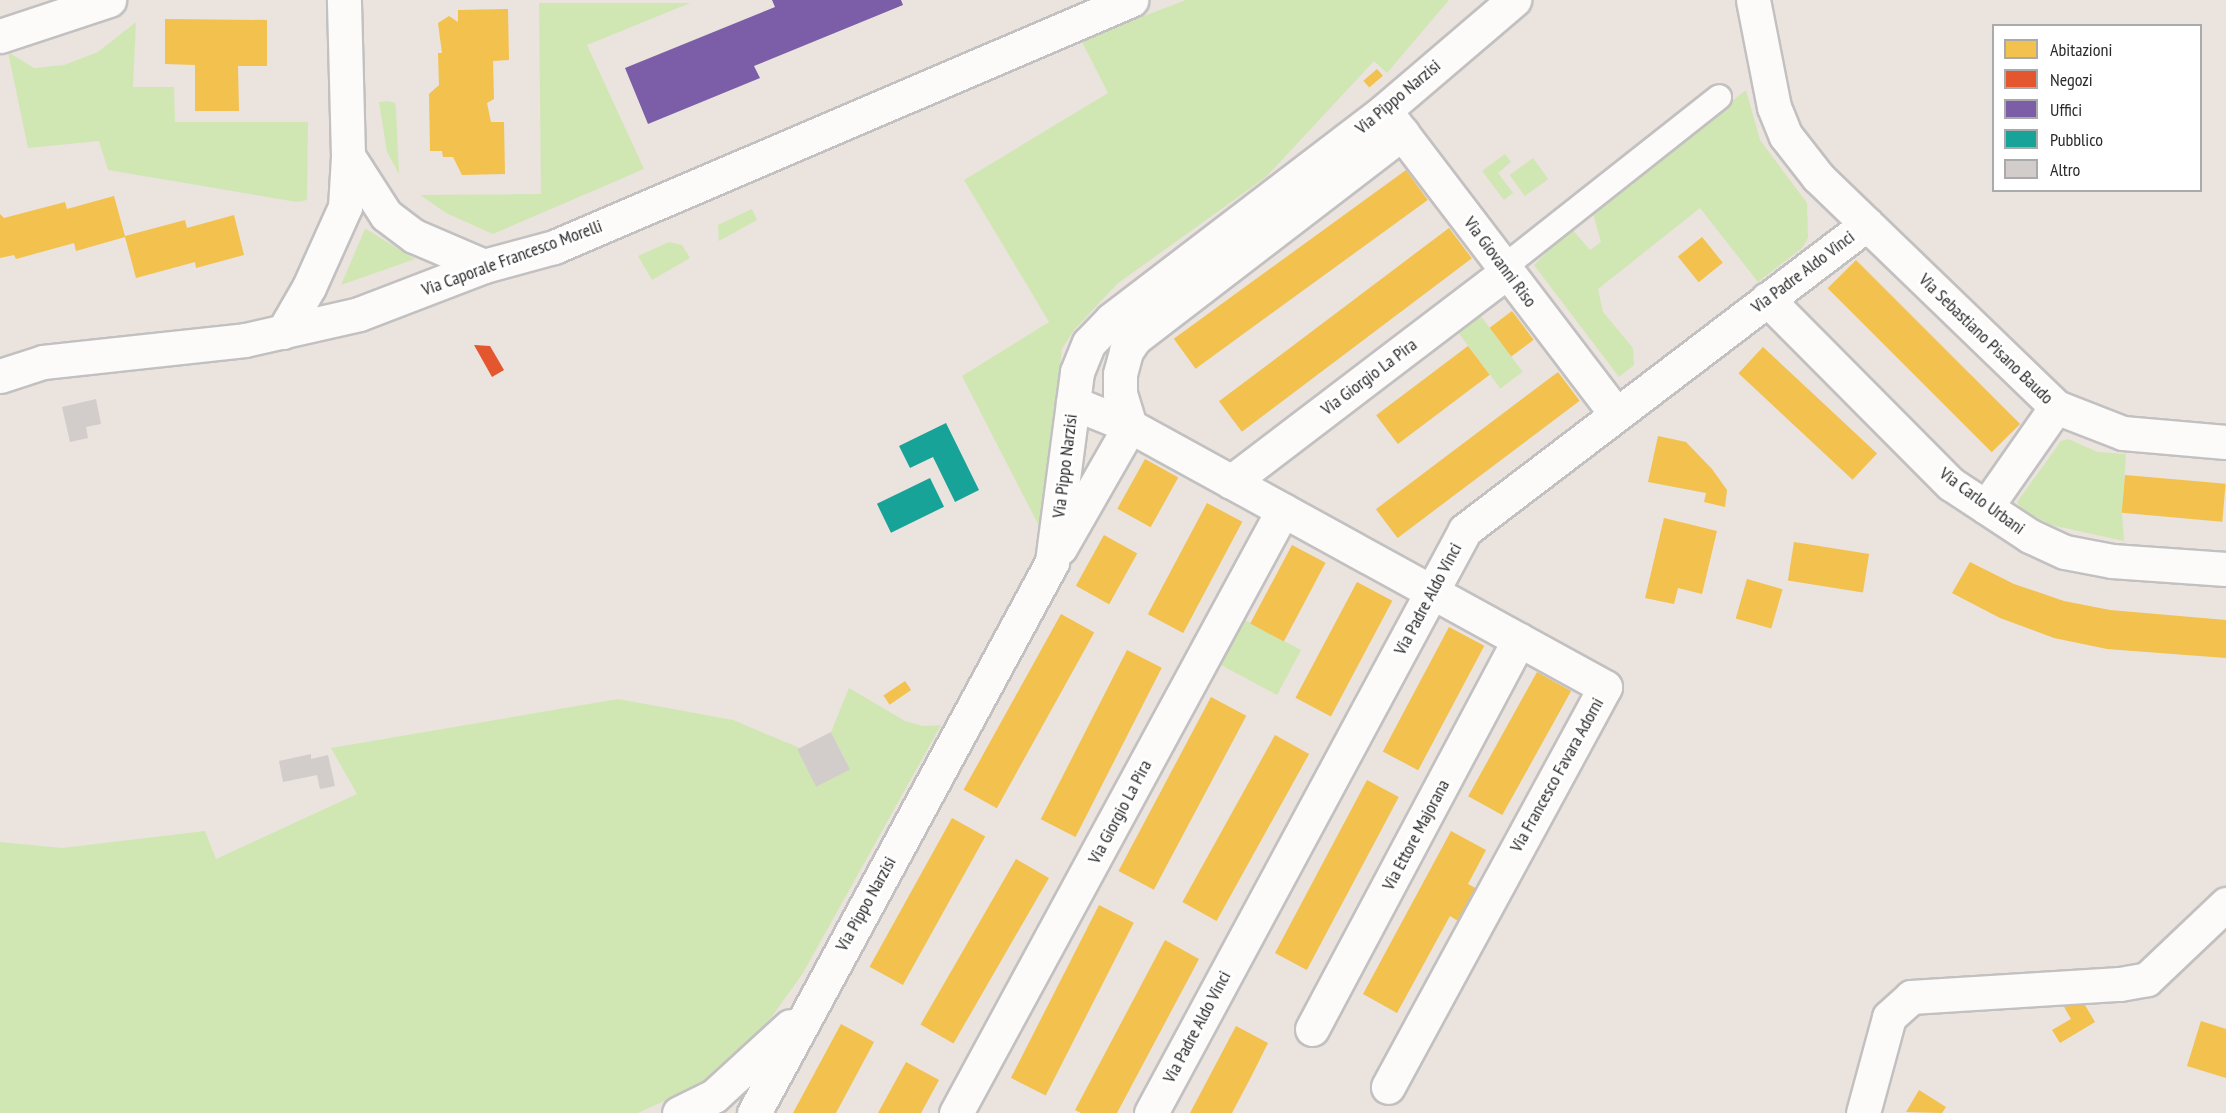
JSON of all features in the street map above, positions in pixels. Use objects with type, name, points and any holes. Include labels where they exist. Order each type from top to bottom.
[{"type":"street","points":[[0,36],[109,0]]},
{"type":"street","points":[[283,332],[309,287],[345,207],[348,156],[344,0]]},
{"type":"street","points":[[1032,42],[1094,0]]},
{"type":"street","points":[[1032,42],[1131,0]]},
{"type":"street","points":[[1459,45],[1471,24],[1476,0]]},
{"type":"street","name":"Via Pippo Narzisi","points":[[754,1113],[1052,562],[1077,372],[1089,343],[1112,319],[1393,121],[1459,45],[1514,0]]},
{"type":"street","points":[[1753,0],[1774,107],[1786,136],[1818,177],[1867,224]]},
{"type":"street","name":"Via Caporale Francesco Morelli","points":[[0,376],[44,362],[245,340],[359,314],[484,266],[554,247],[1032,42]]},
{"type":"street","points":[[1506,269],[1719,97]]},
{"type":"street","points":[[1052,562],[1130,426],[1120,394],[1120,375],[1126,351],[1135,338],[1393,121]]},
{"type":"street","name":"Via Giovanni Riso","points":[[1393,121],[1616,414]]},
{"type":"street","points":[[348,156],[386,215],[414,236],[484,266]]},
{"type":"street","name":"Via Padre Aldo Vinci","points":[[1151,1113],[1465,530],[1867,224]]},
{"type":"street","name":"Via Sebastiano Pisano Baudo","points":[[1867,224],[2056,407],[2123,433],[2226,442]]},
{"type":"street","name":"Via Giorgio La Pira","points":[[1232,482],[1506,269]]},
{"type":"street","name":"Via Carlo Urbani","points":[[1767,299],[1951,484],[2030,536],[2065,552],[2112,561],[2226,569]]},
{"type":"street","name":"Via Francesco Favara Adorni","points":[[1073,403],[1130,426],[1605,687],[1388,1087]]},
{"type":"street","points":[[1986,507],[2056,407]]},
{"type":"street","name":"Via Giorgio La Pira","points":[[956,1113],[1283,510]]},
{"type":"street","name":"Via Ettore Majorana","points":[[1312,1029],[1519,640]]},
{"type":"street","points":[[1863,1113],[1889,1017],[1911,997],[2120,984],[2147,979],[2226,904]]},
{"type":"street","points":[[679,1113],[714,1096],[813,1004]]},
{"type":"street","points":[[727,1113],[777,1069]]},
{"type":"green space","points":[[1186,0],[1449,0],[1387,73],[1374,61],[1266,177],[1117,284],[1074,330],[1062,349],[1040,528],[962,376],[1049,322],[964,180],[1108,93],[1081,40]]},
{"type":"green space","points":[[539,3],[690,3],[587,45],[644,169],[493,234],[446,213],[420,195],[541,194]]},
{"type":"green space","points":[[136,22],[133,87],[174,87],[175,122],[308,122],[307,200],[297,202],[108,170],[99,141],[28,148],[8,52],[34,68],[64,65],[98,52]]},
{"type":"green space","points":[[1746,90],[1760,140],[1807,203],[1808,238],[1802,248],[1758,282],[1700,208],[1598,289],[1603,312],[1633,348],[1634,365],[1619,377],[1534,265],[1571,228],[1590,250],[1601,242],[1592,210]]},
{"type":"green space","points":[[379,102],[395,103],[399,174],[387,152]]},
{"type":"green space","points":[[1505,154],[1511,162],[1498,173],[1513,193],[1504,200],[1482,171]]},
{"type":"green space","points":[[1533,158],[1548,179],[1525,196],[1510,175]]},
{"type":"green space","points":[[752,209],[757,220],[719,241],[718,225]]},
{"type":"green space","points":[[365,229],[415,259],[341,285]]},
{"type":"green space","points":[[669,242],[682,245],[690,258],[652,280],[638,256]]},
{"type":"green space","points":[[1480,315],[1523,372],[1500,389],[1458,332]]},
{"type":"green space","points":[[2068,439],[2098,452],[2126,454],[2122,513],[2124,541],[2051,525],[2021,509],[2017,502],[2061,441]]},
{"type":"green space","points":[[1241,618],[1301,650],[1277,695],[1217,663]]},
{"type":"green space","points":[[849,688],[905,721],[923,726],[941,725],[803,973],[771,1018],[708,1081],[638,1113],[0,1113],[0,842],[62,848],[205,831],[216,859],[357,794],[331,748],[618,699],[733,720],[850,769],[831,732]]},
{"type":"building: Abitazioni","points":[[508,9],[509,60],[493,61],[494,99],[487,103],[491,122],[504,122],[505,174],[462,175],[453,157],[443,157],[442,151],[430,151],[429,94],[439,85],[438,53],[442,53],[438,23],[449,16],[458,22],[458,10]]},
{"type":"building: Abitazioni","points":[[165,19],[267,20],[267,66],[238,66],[239,111],[195,111],[195,65],[165,64]]},
{"type":"building: Abitazioni","points":[[1377,69],[1383,76],[1369,88],[1363,81]]},
{"type":"building: Abitazioni","points":[[1406,170],[1428,200],[1196,369],[1174,339]]},
{"type":"building: Abitazioni","points":[[114,196],[125,236],[185,220],[187,228],[234,215],[244,255],[196,268],[195,262],[136,278],[125,237],[76,251],[74,243],[16,259],[14,255],[0,258],[0,214],[4,218],[65,202],[67,209]]},
{"type":"building: Abitazioni","points":[[1449,228],[1472,258],[1242,432],[1219,401]]},
{"type":"building: Abitazioni","points":[[1702,237],[1723,263],[1699,282],[1678,257]]},
{"type":"building: Abitazioni","points":[[1856,260],[2020,424],[1992,452],[1828,288]]},
{"type":"building: Abitazioni","points":[[1512,311],[1534,340],[1511,357],[1490,328]]},
{"type":"building: Abitazioni","points":[[1468,346],[1490,375],[1398,444],[1376,415]]},
{"type":"building: Abitazioni","points":[[1763,347],[1877,453],[1853,480],[1738,373]]},
{"type":"building: Abitazioni","points":[[1558,372],[1580,401],[1398,538],[1376,509]]},
{"type":"building: Abitazioni","points":[[1658,436],[1686,442],[1712,469],[1727,490],[1725,507],[1704,502],[1706,493],[1648,482]]},
{"type":"building: Abitazioni","points":[[1145,459],[1178,477],[1151,527],[1117,509]]},
{"type":"building: Abitazioni","points":[[2125,475],[2226,484],[2222,522],[2122,513]]},
{"type":"building: Abitazioni","points":[[1207,503],[1242,522],[1183,633],[1148,614]]},
{"type":"building: Abitazioni","points":[[1664,518],[1717,531],[1702,594],[1678,588],[1674,604],[1645,598]]},
{"type":"building: Abitazioni","points":[[1104,535],[1137,553],[1109,604],[1076,586]]},
{"type":"building: Abitazioni","points":[[1794,542],[1869,554],[1863,592],[1788,581]]},
{"type":"building: Abitazioni","points":[[1292,545],[1326,563],[1284,641],[1250,624]]},
{"type":"building: Abitazioni","points":[[1970,562],[2014,584],[2064,601],[2110,610],[2226,620],[2226,658],[2107,649],[2054,638],[2000,618],[1952,593]]},
{"type":"building: Abitazioni","points":[[1747,579],[1783,589],[1771,629],[1736,618]]},
{"type":"building: Abitazioni","points":[[1357,582],[1392,601],[1331,716],[1295,698]]},
{"type":"building: Abitazioni","points":[[1061,614],[1094,632],[997,808],[964,790]]},
{"type":"building: Abitazioni","points":[[1449,627],[1484,646],[1418,770],[1383,751]]},
{"type":"building: Abitazioni","points":[[1127,650],[1162,668],[1075,837],[1041,819]]},
{"type":"building: Abitazioni","points":[[1537,672],[1571,691],[1502,815],[1468,796]]},
{"type":"building: Abitazioni","points":[[905,681],[911,690],[890,705],[883,696]]},
{"type":"building: Abitazioni","points":[[1211,697],[1246,716],[1154,890],[1119,871]]},
{"type":"building: Abitazioni","points":[[1275,735],[1309,754],[1217,921],[1182,902]]},
{"type":"building: Abitazioni","points":[[1367,780],[1399,797],[1307,970],[1275,953]]},
{"type":"building: Abitazioni","points":[[952,818],[985,836],[903,985],[870,967]]},
{"type":"building: Abitazioni","points":[[1451,831],[1486,850],[1468,884],[1479,890],[1461,923],[1450,916],[1397,1013],[1363,994]]},
{"type":"building: Abitazioni","points":[[1016,859],[1049,878],[953,1043],[921,1024]]},
{"type":"building: Abitazioni","points":[[1099,905],[1134,923],[1046,1096],[1011,1078]]},
{"type":"building: Abitazioni","points":[[1165,940],[1199,959],[1117,1113],[1081,1113],[1075,1110]]},
{"type":"building: Abitazioni","points":[[2079,995],[2095,1022],[2060,1043],[2052,1030],[2071,1019],[2063,1005]]},
{"type":"building: Abitazioni","points":[[2201,1021],[2226,1029],[2226,1078],[2187,1066]]},
{"type":"building: Abitazioni","points":[[841,1024],[874,1042],[836,1113],[793,1113]]},
{"type":"building: Abitazioni","points":[[1236,1026],[1268,1043],[1232,1113],[1190,1113]]},
{"type":"building: Abitazioni","points":[[906,1062],[939,1080],[921,1113],[878,1113]]},
{"type":"building: Abitazioni","points":[[1919,1090],[1946,1107],[1942,1113],[1906,1112]]},
{"type":"building: Negozi","points":[[474,345],[490,346],[504,370],[492,377]]},
{"type":"building: Uffici","points":[[772,0],[901,0],[903,5],[754,66],[760,78],[648,124],[625,68],[775,7]]},
{"type":"building: Pubblico","points":[[946,423],[979,490],[955,502],[933,457],[910,468],[899,446]]},
{"type":"building: Pubblico","points":[[930,478],[944,507],[891,533],[877,504]]},
{"type":"building: Altro","points":[[96,399],[101,424],[86,427],[88,438],[70,442],[62,407]]},
{"type":"building: Altro","points":[[831,732],[850,769],[816,787],[797,749]]},
{"type":"building: Altro","points":[[311,754],[311,759],[328,755],[335,786],[320,789],[317,775],[283,782],[279,761]]}]
